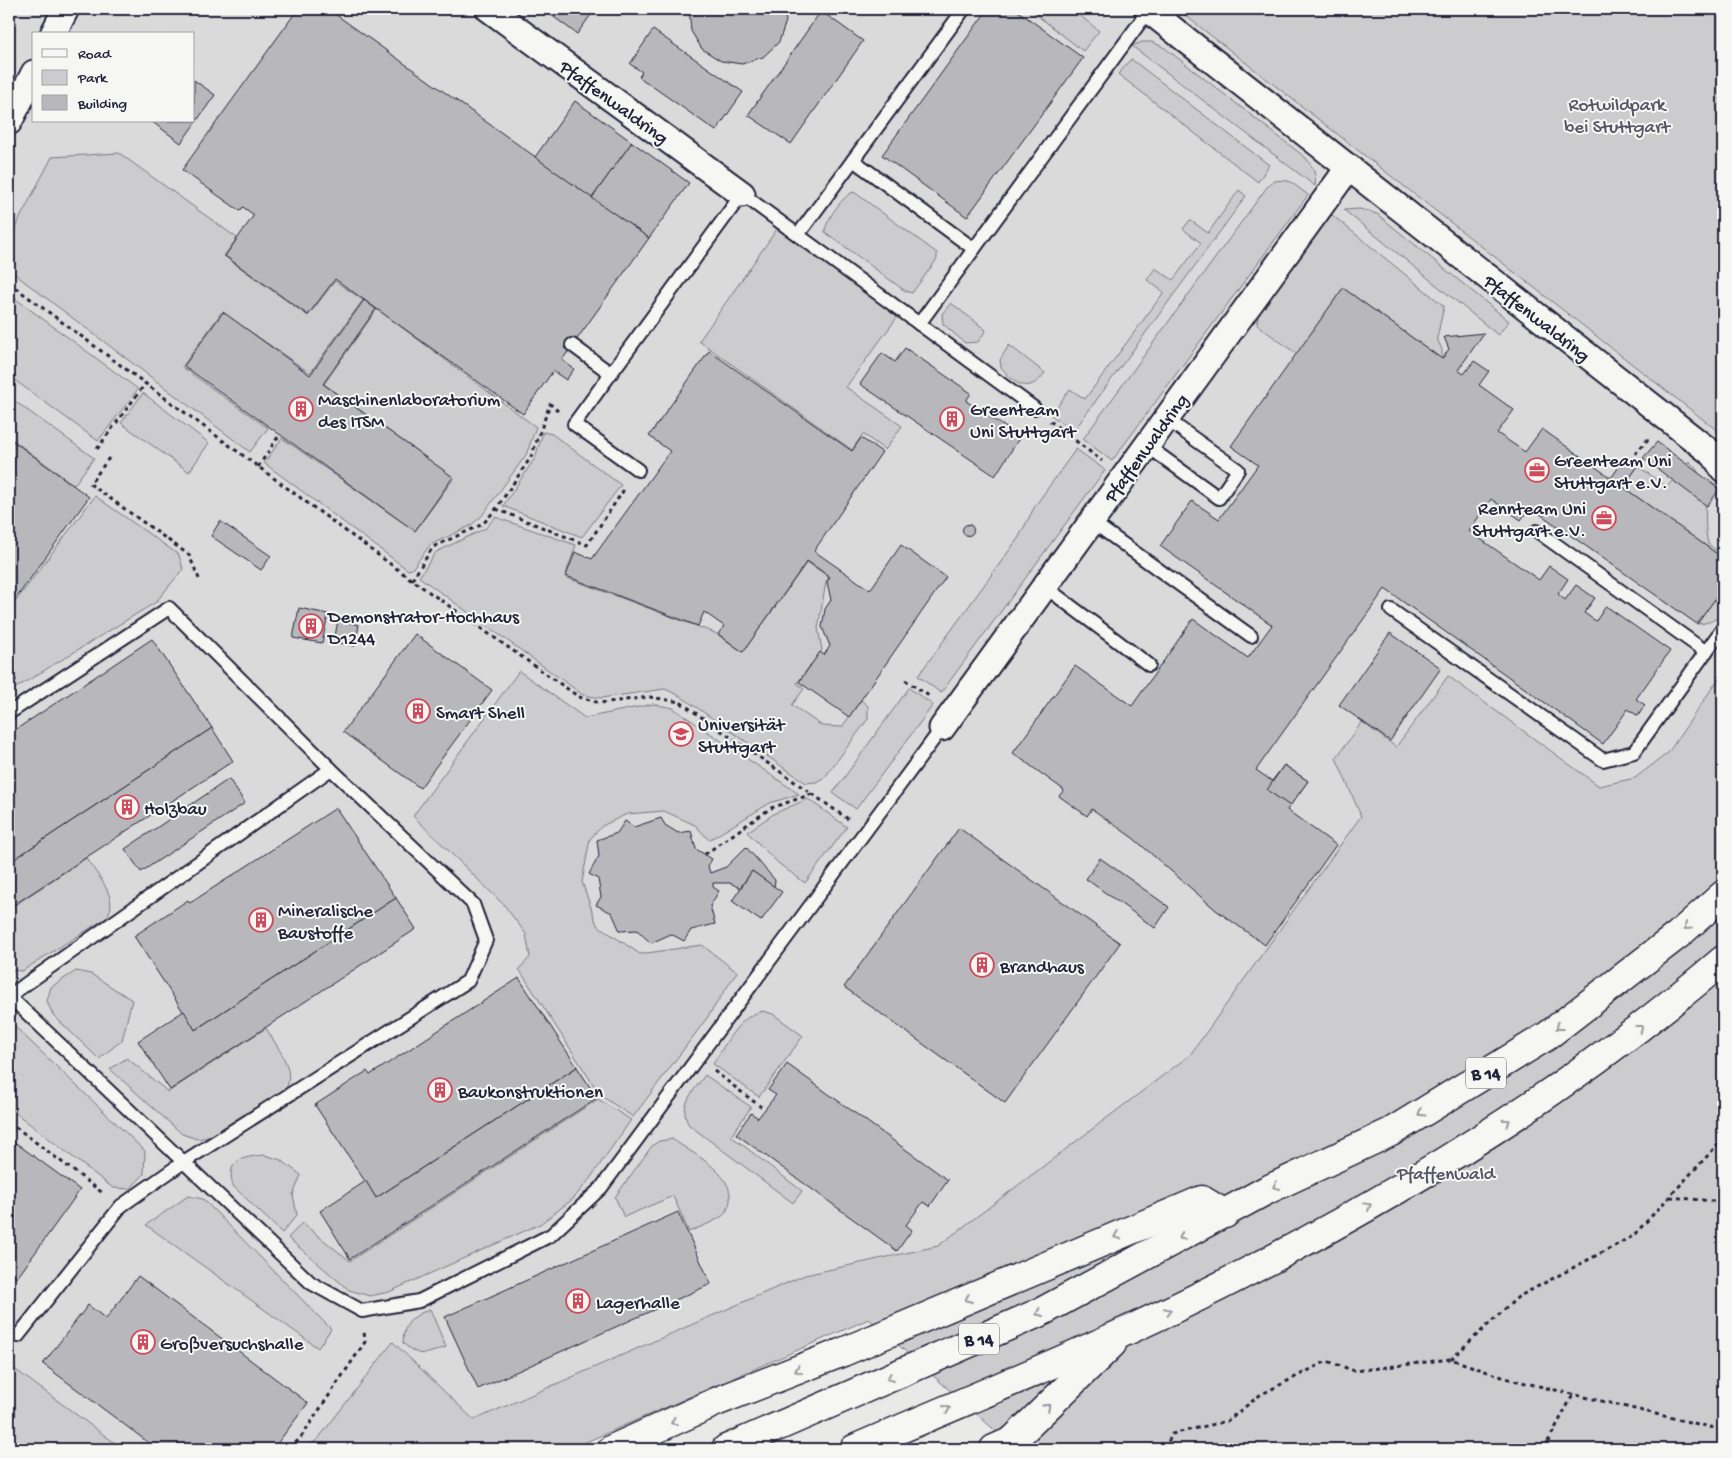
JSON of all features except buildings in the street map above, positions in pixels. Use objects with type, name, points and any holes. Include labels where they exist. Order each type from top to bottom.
[{"type":"highway","name":"B 14","points":[[726,1449],[1043,1312],[1267,1190],[1391,1132],[1547,1036],[1678,935],[1723,895]]},
{"type":"highway","points":[[854,1449],[1124,1332],[1253,1270],[1402,1187],[1498,1128],[1588,1067],[1677,999],[1723,960]]},
{"type":"highway","name":"B 14","points":[[612,1449],[718,1402],[843,1352],[1202,1200],[1225,1214]]},
{"type":"highway","points":[[994,1449],[1012,1442],[1124,1332]]},
{"type":"street","points":[[54,32],[66,9]]},
{"type":"street","name":"Pfaffenwaldring","points":[[489,9],[742,194]]},
{"type":"street","name":"Pfaffenwaldring","points":[[1148,10],[1714,455],[1723,469]]},
{"type":"street","points":[[9,122],[32,77]]},
{"type":"street","name":"Pfaffenwaldring","points":[[942,728],[1122,477],[1349,167]]},
{"type":"lane","points":[[798,235],[964,9]]},
{"type":"lane","points":[[919,324],[1148,10]]},
{"type":"lane","points":[[853,160],[974,249]]},
{"type":"lane","points":[[638,470],[574,424],[742,194],[1034,408]]},
{"type":"lane","points":[[572,345],[610,373]]},
{"type":"lane","points":[[1146,445],[1219,498],[1238,470],[1165,418]]},
{"type":"lane","points":[[1091,521],[1251,636]]},
{"type":"lane","points":[[1537,531],[1706,652]]},
{"type":"lane","points":[[1044,586],[1149,665]]},
{"type":"lane","points":[[9,713],[168,608],[473,904],[486,940],[468,981],[184,1161],[121,1206],[18,1336]]},
{"type":"lane","points":[[1391,610],[1603,760],[1634,752],[1723,628]]},
{"type":"lane","points":[[331,768],[9,996],[311,1283],[362,1311],[419,1301],[551,1235],[602,1188],[942,728]]},
{"type":"path","points":[[9,283],[412,580],[579,697],[600,703],[650,697],[680,702],[865,831]]},
{"type":"path","points":[[97,450],[145,384]]},
{"type":"path","points":[[412,580],[433,547],[483,524],[496,510],[531,457],[550,404],[574,424]]},
{"type":"path","points":[[1034,408],[1122,477]]},
{"type":"path","points":[[258,467],[280,434]]},
{"type":"path","points":[[108,458],[90,484],[189,555],[200,581]]},
{"type":"path","points":[[496,510],[587,546],[638,470]]},
{"type":"path","points":[[705,854],[771,808],[813,794]]},
{"type":"path","points":[[697,1059],[761,1106]]},
{"type":"path","points":[[9,1122],[121,1206]]},
{"type":"path","points":[[1451,1359],[1518,1298],[1633,1236],[1723,1139]]},
{"type":"path","points":[[1669,1196],[1723,1202]]},
{"type":"path","points":[[290,1449],[301,1437],[365,1342],[362,1311]]},
{"type":"path","points":[[1165,1449],[1172,1434],[1227,1421],[1260,1395],[1327,1361],[1356,1371],[1451,1359],[1505,1378],[1723,1430]]},
{"type":"path","points":[[1544,1449],[1574,1393]]},
{"type":"shaded area","name":"Universität Stuttgart","points":[[9,9],[1177,9],[1723,435],[1723,672],[1668,753],[1635,778],[1598,786],[1448,676],[1396,747],[1362,722],[1336,758],[1361,816],[1190,1055],[938,1246],[805,1275],[473,1420],[393,1342],[318,1439],[305,1449],[123,1449],[16,1370],[9,1358]]},
{"type":"green space","points":[[1029,9],[1072,9],[1099,31],[1083,51]]},
{"type":"green space","name":"Rotwildpark bei Stuttgart","points":[[1177,9],[1723,9],[1723,435]]},
{"type":"green space","points":[[1142,42],[1152,42],[1165,48],[1306,158],[1314,171],[1315,186],[1132,46]]},
{"type":"green space","points":[[1131,59],[1269,165],[1258,182],[1118,74]]},
{"type":"green space","points":[[119,153],[237,238],[224,256],[308,316],[335,281],[363,300],[310,373],[222,312],[182,367],[268,428],[250,452],[9,270],[9,239],[52,157]]},
{"type":"green space","points":[[1284,180],[1291,182],[1308,195],[1112,461],[1083,439],[1267,187],[1275,181]]},
{"type":"green space","points":[[1239,190],[1246,196],[1073,432],[1051,415],[1070,389],[1085,399],[1164,292],[1147,280],[1155,268],[1173,280],[1201,243],[1183,229],[1190,220],[1208,233]]},
{"type":"green space","points":[[854,192],[937,253],[937,259],[912,293],[905,291],[825,232],[828,221],[836,209],[845,198]]},
{"type":"green space","points":[[1360,209],[1377,214],[1509,321],[1498,335],[1344,210]]},
{"type":"green space","points":[[1332,215],[1444,306],[1437,338],[1442,350],[1442,359],[1343,288],[1297,354],[1257,325],[1258,316],[1320,226]]},
{"type":"green space","points":[[777,229],[898,316],[846,387],[902,426],[885,450],[863,434],[852,450],[699,341]]},
{"type":"green space","points":[[9,294],[138,389],[98,441],[9,376]]},
{"type":"green space","points":[[951,303],[986,330],[978,342],[965,343],[943,324],[942,314]]},
{"type":"green space","points":[[377,309],[536,427],[526,455],[481,517],[470,526],[430,545],[412,569],[408,570],[264,463],[282,438],[415,531],[454,478],[324,384]]},
{"type":"green space","points":[[1009,345],[1045,373],[1039,380],[1028,385],[1017,383],[1001,367],[1000,360]]},
{"type":"green space","points":[[143,393],[209,443],[189,472],[121,423]]},
{"type":"green space","points":[[9,397],[94,458],[74,485],[9,437]]},
{"type":"green space","points":[[543,432],[552,434],[621,485],[582,537],[503,506],[535,458]]},
{"type":"green space","points":[[1076,449],[1105,470],[941,693],[918,676],[1019,537],[1035,506]]},
{"type":"green space","points":[[1689,461],[1702,479],[1708,544],[1723,555],[1723,558],[1623,487],[1638,466],[1667,487]]},
{"type":"green space","points":[[95,496],[179,555],[183,569],[156,602],[9,692],[9,610]]},
{"type":"green space","points":[[495,517],[576,545],[565,577],[715,633],[743,652],[807,562],[829,577],[826,582],[818,628],[822,650],[797,683],[804,689],[792,705],[822,726],[842,727],[861,700],[868,706],[868,719],[825,777],[816,782],[806,783],[680,696],[665,689],[601,698],[583,695],[419,577],[436,552],[486,528]]},
{"type":"green space","points":[[1723,588],[1723,603],[1720,614],[1712,621],[1697,624]]},
{"type":"green space","points":[[519,671],[585,718],[653,704],[673,708],[799,794],[770,803],[709,840],[695,825],[664,811],[627,814],[602,826],[590,839],[582,882],[597,925],[640,954],[702,945],[737,972],[707,1018],[633,1117],[600,1095],[519,969],[530,957],[526,934],[504,905],[413,816]]},
{"type":"green space","name":"Pfaffenwald","points":[[1723,672],[1723,1449],[1016,1449],[869,1319],[570,1449],[305,1449],[318,1439],[393,1342],[474,1420],[805,1275],[938,1246],[1190,1055],[1361,816],[1336,758],[1362,722],[1396,747],[1448,676],[1599,786],[1635,778],[1668,753]]},
{"type":"green space","points":[[909,688],[933,705],[856,809],[833,793]]},
{"type":"green space","points":[[808,799],[847,827],[805,883],[778,863],[747,832],[775,813]]},
{"type":"green space","points":[[86,858],[106,887],[109,895],[110,911],[106,918],[22,971],[9,970],[9,909]]},
{"type":"green space","points":[[76,971],[91,974],[132,1000],[122,1040],[99,1059],[53,1015],[47,1001],[51,987]]},
{"type":"green space","points":[[763,1011],[773,1014],[803,1036],[759,1097],[713,1064],[740,1025],[754,1014]]},
{"type":"green space","points":[[9,1021],[145,1151],[144,1174],[130,1189],[113,1188],[9,1108]]},
{"type":"green space","points":[[266,1028],[287,1065],[288,1081],[286,1089],[210,1137],[197,1139],[182,1134],[110,1069],[127,1058],[168,1092]]},
{"type":"green space","points":[[705,1075],[751,1107],[731,1136],[802,1191],[793,1203],[689,1125],[686,1118],[686,1105],[688,1099]]},
{"type":"green space","points":[[598,1099],[631,1120],[589,1180],[573,1199],[540,1224],[389,1292],[370,1296],[349,1290],[288,1238],[302,1223],[350,1261]]},
{"type":"green space","points":[[672,1139],[710,1164],[725,1181],[729,1191],[730,1203],[724,1214],[714,1221],[689,1232],[673,1196],[624,1217],[615,1197],[652,1146],[659,1141]]},
{"type":"green space","points":[[265,1155],[281,1160],[301,1175],[293,1195],[297,1215],[282,1233],[233,1186],[231,1177],[234,1165],[238,1161]]},
{"type":"green space","points":[[188,1196],[203,1199],[331,1329],[318,1348],[146,1225]]},
{"type":"green space","points":[[430,1309],[446,1347],[423,1354],[414,1351],[403,1343],[403,1336],[410,1321]]},
{"type":"green space","points":[[9,1358],[16,1370],[123,1449],[9,1449]]},
{"type":"place","name":"Maschinenlaboratorium des ITSM","points":[[301,409]]},
{"type":"place","name":"Greenteam Uni Stuttgart","points":[[952,419]]},
{"type":"place","name":"Greenteam Uni Stuttgart e.V.","points":[[1537,470]]},
{"type":"place","name":"Rennteam Uni Stuttgart e.V.","points":[[1604,518]]},
{"type":"place","name":"Demonstrator-Hochhaus D1244","points":[[311,626]]},
{"type":"place","name":"Smart Shell","points":[[418,711]]},
{"type":"place","name":"Universität Stuttgart","points":[[681,734]]},
{"type":"place","name":"Holzbau","points":[[127,807]]},
{"type":"place","name":"Mineralische Baustoffe","points":[[261,920]]},
{"type":"place","name":"Brandhaus","points":[[982,965]]},
{"type":"place","name":"Baukonstruktionen","points":[[440,1090]]},
{"type":"place","name":"Lagerhalle","points":[[578,1301]]},
{"type":"place","name":"Großversuchshalle","points":[[143,1342]]}]
